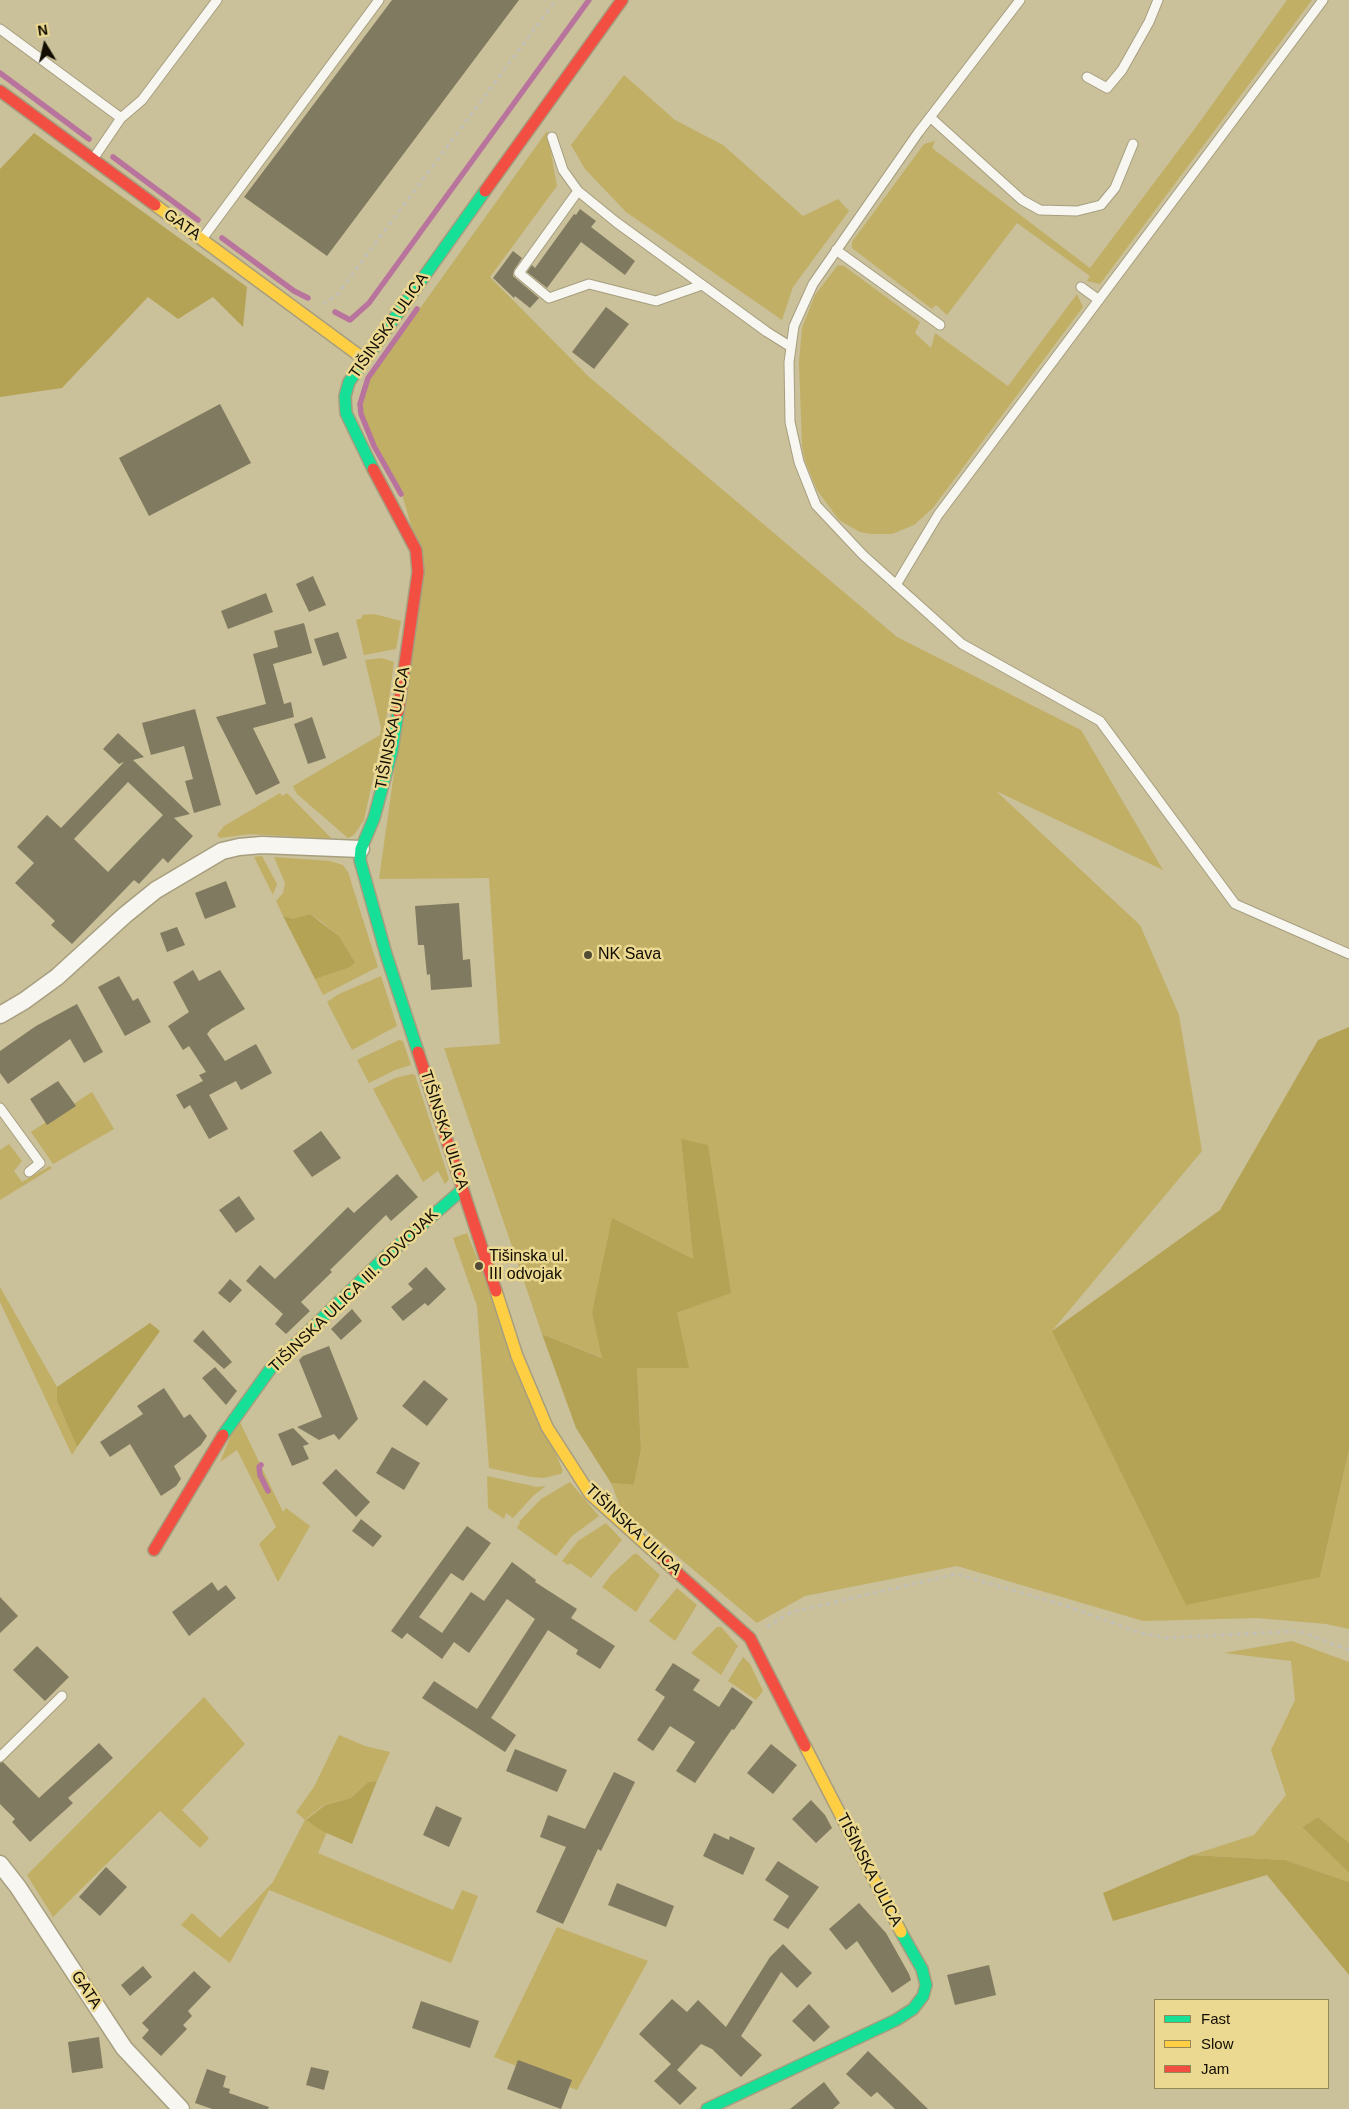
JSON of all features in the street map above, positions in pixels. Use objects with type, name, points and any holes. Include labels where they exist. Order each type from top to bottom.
[{"type":"street","name":"TIŠINSKA ULICA","points":[[622,0],[348,382],[345,396],[346,413],[356,437],[416,550],[418,572],[392,750],[374,818],[361,849],[362,869],[386,954],[517,1356],[547,1427],[590,1494],[750,1638],[904,1938],[922,1968],[926,1985],[923,1996],[913,2009],[896,2020],[707,2109]]},
{"type":"street","name":"GATA","points":[[0,91],[364,359]]},
{"type":"street","points":[[0,1015],[24,1001],[57,977],[125,914],[156,890],[222,851],[260,845],[361,849]]},
{"type":"street","name":"TIŠINSKA ULICA III. ODVOJAK","points":[[154,1550],[232,1421],[271,1368],[384,1258],[463,1189]]},
{"type":"street","name":"GATA","points":[[0,1864],[18,1887],[124,2048],[181,2109]]},
{"type":"lane","points":[[93,160],[121,118],[142,100],[217,0]]},
{"type":"lane","points":[[202,240],[379,0]]},
{"type":"lane","points":[[1020,0],[930,117],[812,284],[794,326],[789,362],[790,422],[799,462],[816,505],[863,555],[962,644],[1100,721],[1235,904],[1349,954]]},
{"type":"lane","points":[[1087,77],[1106,88],[1122,70],[1149,22],[1158,0]]},
{"type":"lane","points":[[896,585],[938,515],[1323,0]]},
{"type":"lane","points":[[0,30],[121,118]]},
{"type":"lane","points":[[930,117],[1022,200],[1040,210],[1077,211],[1101,205],[1115,188],[1132,144]]},
{"type":"lane","points":[[552,136],[563,170],[578,191],[616,222],[766,332],[791,347]]},
{"type":"lane","points":[[578,191],[518,273],[550,298],[590,284],[656,301],[702,285]]},
{"type":"lane","points":[[836,250],[940,325]]},
{"type":"lane","points":[[1081,287],[1099,300]]},
{"type":"lane","points":[[0,1108],[40,1163],[29,1172]]},
{"type":"lane","points":[[0,1757],[62,1696]]},
{"type":"path","points":[[304,316],[337,295],[556,0]]},
{"type":"path","points":[[750,1638],[792,1612],[956,1574],[1064,1605],[1140,1633],[1166,1638],[1299,1631],[1349,1650]]},
{"type":"shaded area","points":[[1287,0],[1312,0],[1100,284],[1087,281],[1090,276],[1017,223],[947,315],[936,305],[932,309],[852,248],[852,242],[924,144],[935,141],[932,148],[1090,268],[1199,123]]},
{"type":"shaded area","points":[[624,75],[675,120],[723,145],[803,216],[838,199],[849,211],[793,287],[782,320],[626,212],[585,169],[571,145]]},
{"type":"shaded area","points":[[547,131],[557,186],[490,277],[588,376],[897,637],[1081,730],[1163,870],[996,791],[1140,925],[1179,1015],[1202,1151],[1052,1331],[1320,1577],[1349,1450],[1349,1629],[1326,1624],[1257,1618],[1143,1621],[957,1566],[805,1596],[757,1623],[621,1509],[611,1483],[634,1485],[641,1449],[637,1368],[677,1313],[730,1293],[681,1139],[693,1260],[592,1313],[603,1358],[542,1334],[444,1048],[500,1044],[489,878],[379,879],[423,567],[402,494],[370,433],[362,411],[363,397],[369,380]]},
{"type":"shaded area","points":[[34,133],[247,287],[243,327],[213,297],[178,319],[148,297],[62,388],[0,397],[0,169]]},
{"type":"shaded area","points":[[838,265],[844,266],[920,322],[915,333],[931,348],[935,333],[1008,386],[1077,294],[1083,307],[932,509],[914,525],[892,534],[860,532],[839,520],[817,490],[805,461],[802,446],[799,362],[802,328],[815,295]]},
{"type":"shaded area","points":[[374,614],[401,621],[396,649],[364,655],[356,620],[362,618],[362,615]]},
{"type":"shaded area","points":[[382,658],[394,662],[387,714],[364,820],[354,835],[348,838],[297,794],[293,786],[380,735],[381,728],[365,660]]},
{"type":"shaded area","points":[[280,793],[282,796],[287,793],[332,839],[250,834],[220,838],[217,835],[224,826]]},
{"type":"shaded area","points":[[262,856],[277,884],[273,895],[254,857]]},
{"type":"shaded area","points":[[274,857],[330,861],[343,865],[348,872],[378,967],[323,995],[315,979],[351,967],[355,962],[339,936],[310,914],[293,920],[283,916],[276,901],[283,893],[285,883]]},
{"type":"shaded area","points":[[310,914],[339,936],[355,962],[351,967],[315,979],[283,916],[293,919]]},
{"type":"shaded area","points":[[381,976],[397,1026],[352,1050],[327,1002],[339,994]]},
{"type":"shaded area","points":[[1349,1027],[1349,1450],[1320,1577],[1186,1605],[1052,1331],[1220,1210],[1318,1040]]},
{"type":"shaded area","points":[[399,1040],[403,1041],[411,1065],[395,1070],[369,1083],[357,1060]]},
{"type":"shaded area","points":[[415,1075],[449,1179],[445,1184],[438,1171],[423,1182],[373,1089],[395,1078]]},
{"type":"shaded area","points":[[92,1092],[114,1129],[53,1164],[31,1132]]},
{"type":"shaded area","points":[[681,1139],[708,1145],[731,1293],[677,1313],[689,1368],[637,1368],[641,1449],[634,1485],[611,1483],[576,1428],[542,1334],[602,1358],[592,1313],[612,1218],[693,1259]]},
{"type":"shaded area","points":[[9,1144],[22,1161],[14,1171],[22,1182],[50,1166],[52,1168],[0,1200],[0,1150]]},
{"type":"shaded area","points":[[467,1233],[563,1471],[561,1474],[543,1478],[531,1477],[489,1468],[477,1306],[453,1238]]},
{"type":"shaded area","points":[[0,1287],[57,1387],[57,1401],[77,1447],[72,1455],[0,1302]]},
{"type":"shaded area","points":[[150,1323],[160,1331],[77,1447],[57,1401],[57,1387]]},
{"type":"shaded area","points":[[238,1418],[283,1512],[286,1508],[310,1526],[278,1582],[259,1544],[276,1527],[237,1450],[220,1462]]},
{"type":"shaded area","points":[[487,1476],[537,1487],[546,1486],[534,1495],[513,1518],[506,1513],[504,1519],[488,1508]]},
{"type":"shaded area","points":[[570,1482],[599,1516],[572,1536],[556,1556],[517,1528],[519,1522],[541,1499]]},
{"type":"shaded area","points":[[606,1523],[622,1540],[591,1578],[570,1563],[568,1565],[562,1561],[578,1541]]},
{"type":"shaded area","points":[[634,1554],[637,1554],[660,1575],[636,1612],[602,1587],[611,1575]]},
{"type":"shaded area","points":[[677,1588],[697,1605],[675,1641],[649,1621]]},
{"type":"shaded area","points":[[717,1627],[721,1627],[738,1646],[721,1675],[691,1653]]},
{"type":"shaded area","points":[[1292,1641],[1349,1662],[1349,1843],[1318,1817],[1302,1827],[1349,1873],[1349,1882],[1285,1860],[1192,1855],[1254,1835],[1286,1795],[1271,1750],[1295,1700],[1291,1661],[1224,1653]]},
{"type":"shaded area","points":[[743,1657],[750,1664],[763,1691],[756,1700],[728,1681]]},
{"type":"shaded area","points":[[204,1697],[245,1744],[182,1810],[209,1838],[200,1848],[160,1811],[53,1917],[27,1875]]},
{"type":"shaded area","points":[[339,1735],[365,1746],[390,1752],[377,1781],[368,1782],[351,1798],[324,1805],[306,1819],[327,1832],[318,1853],[453,1910],[462,1890],[478,1896],[451,1963],[269,1890],[230,1963],[181,1925],[192,1913],[220,1938],[273,1882],[305,1820],[296,1812],[314,1787]]},
{"type":"shaded area","points":[[377,1781],[352,1844],[322,1831],[306,1820],[325,1805],[351,1798],[368,1782]]},
{"type":"shaded area","points":[[1318,1817],[1349,1843],[1349,1873],[1302,1827]]},
{"type":"shaded area","points":[[1192,1855],[1285,1860],[1349,1882],[1349,1975],[1267,1875],[1113,1921],[1103,1893]]},
{"type":"shaded area","points":[[557,1927],[648,1961],[577,2090],[494,2057]]},
{"type":"building","points":[[392,0],[519,0],[327,256],[244,197]]},
{"type":"building","points":[[580,209],[596,221],[591,227],[635,261],[625,275],[581,242],[547,288],[527,272],[532,265],[535,268],[574,214],[576,215]]},
{"type":"building","points":[[513,251],[522,258],[514,270],[513,276],[539,298],[530,308],[515,296],[514,298],[493,278]]},
{"type":"building","points":[[606,307],[629,324],[594,369],[572,352]]},
{"type":"building","points":[[220,404],[251,463],[149,516],[119,458]]},
{"type":"building","points":[[313,576],[326,605],[309,612],[296,584]]},
{"type":"building","points":[[266,593],[273,612],[228,629],[221,611]]},
{"type":"building","points":[[304,623],[312,653],[273,664],[284,704],[291,702],[294,717],[253,728],[280,783],[256,795],[216,717],[266,704],[253,654],[278,647],[274,631]]},
{"type":"building","points":[[338,632],[347,658],[323,666],[314,639]]},
{"type":"building","points":[[195,709],[221,805],[194,813],[185,781],[193,779],[184,746],[151,755],[142,723]]},
{"type":"building","points":[[312,717],[326,758],[308,764],[294,724]]},
{"type":"building","points":[[118,733],[144,757],[133,760],[190,814],[174,818],[193,836],[168,863],[163,858],[139,884],[134,880],[72,944],[51,925],[55,921],[15,883],[34,863],[17,847],[47,815],[61,828],[124,762],[119,764],[103,749]],"holes":[[[128,782],[163,815],[108,872],[74,839]]]},
{"type":"building","points":[[226,881],[236,907],[205,919],[195,893]]},
{"type":"building","points":[[459,903],[463,960],[470,959],[472,987],[431,990],[430,974],[427,975],[424,945],[418,945],[415,906]]},
{"type":"building","points":[[177,927],[185,945],[167,952],[160,933]]},
{"type":"building","points":[[193,970],[199,981],[220,970],[245,1009],[211,1029],[207,1034],[225,1061],[256,1044],[272,1073],[241,1090],[236,1081],[209,1095],[228,1129],[209,1139],[190,1105],[184,1109],[176,1095],[203,1081],[199,1075],[206,1072],[189,1046],[183,1050],[168,1026],[189,1012],[173,982]]},
{"type":"building","points":[[119,976],[133,1001],[138,998],[151,1022],[125,1036],[98,987]]},
{"type":"building","points":[[77,1004],[103,1052],[84,1063],[70,1039],[8,1084],[0,1073],[0,1051],[36,1026]]},
{"type":"building","points":[[58,1081],[76,1106],[47,1125],[30,1099]]},
{"type":"building","points":[[321,1131],[341,1158],[312,1177],[293,1151]]},
{"type":"building","points":[[397,1174],[418,1197],[391,1221],[386,1215],[330,1270],[332,1272],[301,1302],[310,1311],[286,1334],[275,1324],[283,1314],[246,1281],[260,1265],[275,1279],[348,1207],[354,1213]]},
{"type":"building","points":[[239,1196],[255,1219],[236,1233],[219,1210]]},
{"type":"building","points":[[426,1267],[446,1289],[428,1306],[425,1303],[403,1321],[391,1307],[413,1289],[408,1284]]},
{"type":"building","points":[[230,1279],[242,1290],[230,1303],[218,1293]]},
{"type":"building","points":[[352,1309],[362,1321],[341,1340],[331,1329]]},
{"type":"building","points":[[203,1330],[232,1362],[224,1369],[193,1341]]},
{"type":"building","points":[[329,1346],[358,1419],[339,1440],[334,1434],[319,1440],[297,1427],[322,1417],[299,1360],[303,1356]]},
{"type":"building","points":[[215,1367],[237,1391],[226,1405],[202,1378]]},
{"type":"building","points":[[424,1380],[448,1399],[427,1426],[402,1406]]},
{"type":"building","points":[[164,1388],[184,1418],[190,1414],[207,1436],[201,1445],[174,1466],[181,1479],[176,1486],[161,1496],[130,1444],[110,1457],[100,1442],[143,1414],[137,1406]]},
{"type":"building","points":[[293,1428],[309,1444],[303,1446],[309,1459],[292,1466],[278,1434]]},
{"type":"building","points":[[392,1447],[420,1463],[404,1490],[376,1473]]},
{"type":"building","points":[[336,1469],[370,1502],[356,1517],[322,1483]]},
{"type":"building","points":[[361,1519],[382,1536],[373,1547],[352,1531]]},
{"type":"building","points":[[467,1526],[491,1543],[463,1581],[451,1573],[419,1617],[442,1633],[471,1592],[484,1601],[512,1562],[536,1580],[535,1582],[577,1609],[571,1618],[615,1646],[600,1669],[576,1654],[578,1650],[548,1630],[491,1718],[516,1735],[505,1752],[422,1698],[434,1681],[477,1709],[535,1619],[507,1599],[469,1653],[454,1642],[442,1659],[407,1633],[402,1639],[391,1631]]},
{"type":"building","points":[[212,1582],[218,1591],[226,1585],[236,1598],[189,1636],[172,1612]]},
{"type":"building","points":[[0,1597],[18,1616],[0,1633]]},
{"type":"building","points":[[37,1646],[69,1677],[45,1701],[13,1670]]},
{"type":"building","points":[[673,1663],[700,1680],[693,1690],[719,1707],[732,1687],[753,1702],[695,1783],[676,1771],[695,1742],[670,1726],[653,1751],[637,1740],[665,1697],[655,1690]]},
{"type":"building","points":[[99,1743],[113,1758],[68,1798],[73,1803],[30,1842],[12,1822],[15,1819],[0,1804],[0,1763],[3,1762],[39,1798]]},
{"type":"building","points":[[771,1744],[797,1765],[773,1794],[747,1773]]},
{"type":"building","points":[[515,1749],[567,1770],[557,1792],[506,1771]]},
{"type":"building","points":[[614,1772],[635,1782],[601,1851],[598,1849],[563,1924],[536,1912],[566,1847],[540,1837],[548,1815],[585,1829]]},
{"type":"building","points":[[811,1800],[825,1815],[832,1828],[816,1843],[792,1819]]},
{"type":"building","points":[[436,1806],[462,1818],[449,1847],[423,1835]]},
{"type":"building","points":[[714,1833],[729,1840],[730,1836],[755,1848],[743,1875],[703,1856]]},
{"type":"building","points":[[778,1861],[819,1887],[788,1929],[773,1920],[789,1896],[765,1880]]},
{"type":"building","points":[[106,1867],[127,1887],[100,1916],[79,1897]]},
{"type":"building","points":[[617,1883],[674,1906],[666,1927],[608,1905]]},
{"type":"building","points":[[859,1903],[886,1933],[909,1974],[911,1980],[892,1993],[857,1941],[846,1950],[829,1929]]},
{"type":"building","points":[[783,1944],[812,1973],[797,1988],[781,1972],[741,2036],[762,2055],[741,2077],[712,2049],[701,2044],[677,2070],[697,2088],[680,2105],[654,2081],[671,2064],[639,2034],[672,1999],[687,2012],[698,2000],[726,2027],[770,1957]]},
{"type":"building","points":[[989,1965],[996,1995],[955,2005],[947,1975]]},
{"type":"building","points":[[143,1966],[152,1977],[130,1996],[121,1985]]},
{"type":"building","points":[[194,1971],[211,1987],[188,2011],[192,2016],[183,2025],[187,2029],[161,2056],[142,2038],[149,2030],[142,2023]]},
{"type":"building","points":[[421,2001],[479,2021],[470,2048],[412,2028]]},
{"type":"building","points":[[809,2004],[830,2027],[814,2042],[792,2021]]},
{"type":"building","points":[[99,2037],[103,2068],[72,2073],[68,2042]]},
{"type":"building","points":[[868,2051],[928,2109],[895,2109],[877,2092],[871,2097],[846,2074]]},
{"type":"building","points":[[518,2060],[572,2080],[561,2109],[507,2089]]},
{"type":"building","points":[[311,2067],[329,2071],[324,2090],[306,2085]]},
{"type":"building","points":[[207,2069],[226,2076],[223,2087],[230,2089],[229,2093],[269,2107],[268,2109],[212,2109],[195,2103]]},
{"type":"building","points":[[824,2082],[840,2103],[833,2109],[790,2109]]},
{"type":"waterway","points":[[335,312],[350,320],[369,303],[589,0]]},
{"type":"waterway","points":[[0,73],[89,139]]},
{"type":"waterway","points":[[113,157],[198,220]]},
{"type":"waterway","points":[[222,238],[294,291],[308,298]]},
{"type":"waterway","points":[[401,494],[374,446],[361,414],[360,404],[368,378],[417,309]]},
{"type":"waterway","points":[[261,1465],[259,1467],[260,1475],[268,1491]]},
{"type":"traffic: fast","points":[[373,469],[346,413],[345,396],[349,382],[485,191]]},
{"type":"traffic: fast","points":[[398,712],[392,751],[374,818],[361,849],[360,860],[386,954],[418,1052]]},
{"type":"traffic: fast","points":[[223,1435],[271,1368],[384,1258],[463,1189]]},
{"type":"traffic: fast","points":[[707,2109],[896,2020],[913,2009],[923,1996],[926,1985],[922,1969],[901,1932]]},
{"type":"traffic: slow","points":[[155,205],[364,359]]},
{"type":"traffic: slow","points":[[496,1291],[517,1356],[547,1427],[590,1494],[661,1558]]},
{"type":"traffic: slow","points":[[805,1746],[901,1932]]},
{"type":"traffic: jam","points":[[485,191],[622,0]]},
{"type":"traffic: jam","points":[[0,91],[155,205]]},
{"type":"traffic: jam","points":[[373,469],[416,550],[418,572],[398,712]]},
{"type":"traffic: jam","points":[[418,1052],[496,1291]]},
{"type":"traffic: jam","points":[[154,1550],[223,1435]]},
{"type":"traffic: jam","points":[[661,1558],[750,1638],[805,1746]]},
{"type":"place","name":"NK Sava","points":[[588,955]]},
{"type":"place","name":"Tišinska ul. III odvojak","points":[[479,1266]]}]
